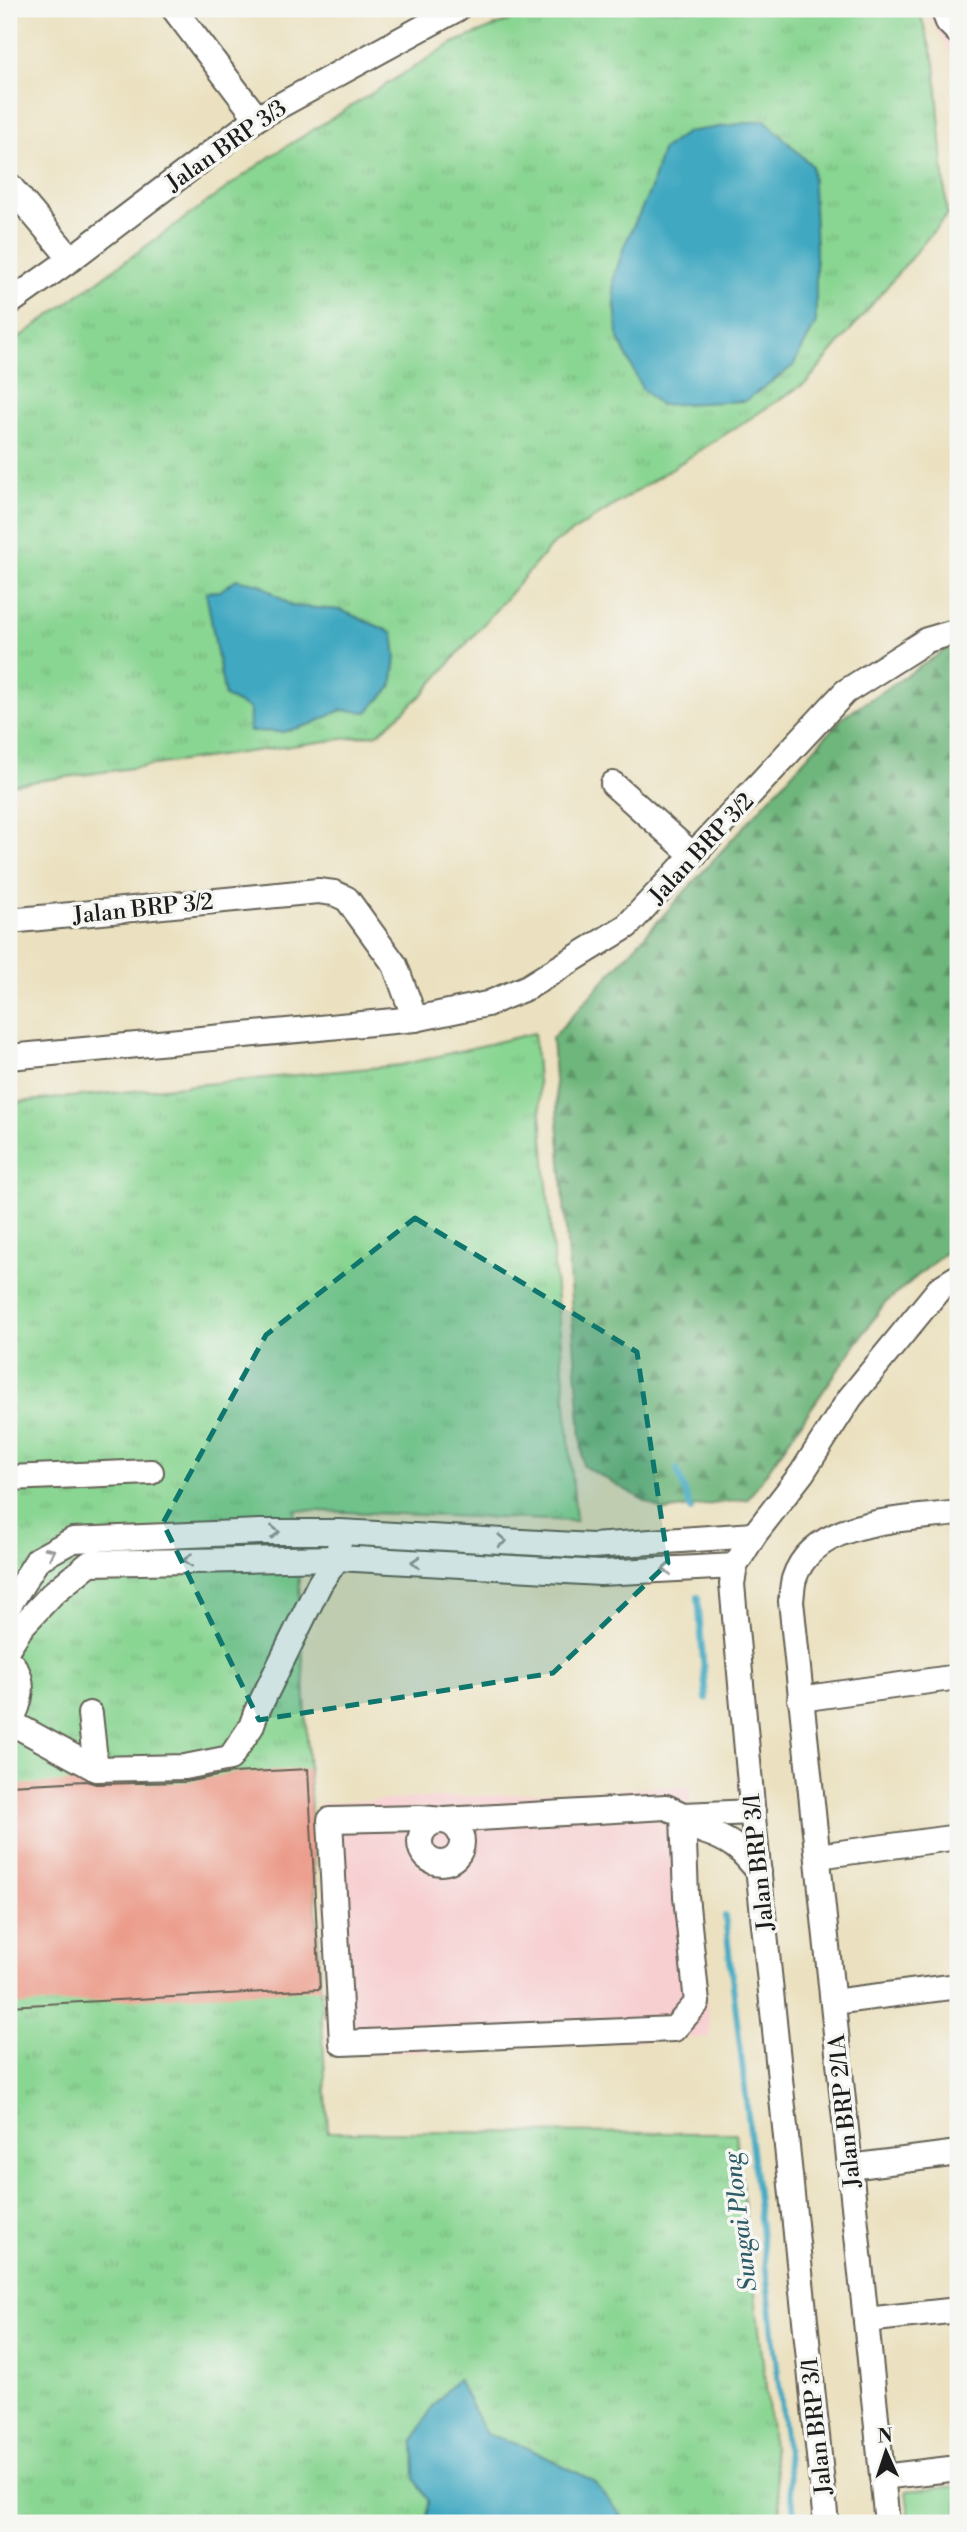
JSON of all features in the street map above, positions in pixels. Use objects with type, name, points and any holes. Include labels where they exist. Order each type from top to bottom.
[{"type":"street","points":[[174,9],[257,118]]},
{"type":"street","points":[[943,9],[948,22],[958,32]]},
{"type":"street","name":"Jalan BRP 3/3","points":[[9,303],[71,260],[257,118],[449,10]]},
{"type":"street","points":[[9,185],[71,260]]},
{"type":"street","name":"Jalan BRP 3/2","points":[[9,1057],[415,1019],[487,1004],[528,987],[627,926],[845,692],[928,640],[958,631]]},
{"type":"street","points":[[613,784],[694,856]]},
{"type":"street","name":"Jalan BRP 3/2","points":[[9,921],[318,891],[334,893],[347,899],[395,965],[415,1019]]},
{"type":"street","name":"Jalan BRP 3/1","points":[[826,2523],[748,1768],[732,1584],[735,1566],[754,1535],[802,1473],[850,1398],[940,1289],[958,1277]]},
{"type":"street","points":[[9,1478],[151,1472]]},
{"type":"street","name":"Jalan BRP 2/1A","points":[[887,2523],[791,1601],[794,1578],[804,1560],[819,1544],[836,1534],[856,1527],[958,1513]]},
{"type":"street","points":[[9,1605],[15,1582],[38,1559],[73,1541],[260,1532],[340,1532],[592,1546],[754,1535]]},
{"type":"street","points":[[9,1661],[21,1685],[20,1707],[9,1723],[96,1769],[185,1766],[230,1758],[251,1727],[247,1711],[326,1572],[338,1558],[340,1532]]},
{"type":"street","points":[[9,1646],[37,1609],[90,1563],[338,1558],[600,1573],[735,1566]]},
{"type":"street","points":[[800,1699],[958,1677]]},
{"type":"street","points":[[90,1714],[96,1769]]},
{"type":"street","points":[[748,1768],[736,1790],[693,1823],[686,1896],[697,2003],[674,2029],[342,2043],[330,1820],[444,1820],[666,1807],[693,1823],[726,1839],[744,1852],[759,1872]]},
{"type":"street","points":[[693,1823],[754,1820]]},
{"type":"street","points":[[818,1856],[958,1837]]},
{"type":"street","points":[[833,2002],[958,1986]]},
{"type":"street","points":[[850,2167],[958,2153]]},
{"type":"street","points":[[866,2320],[958,2310]]},
{"type":"street","points":[[881,2477],[958,2468]]},
{"type":"highlighted area","points":[[415,1218],[637,1352],[668,1563],[553,1673],[259,1720],[163,1523],[266,1335]]},
{"type":"shaded area","points":[[924,9],[958,9],[958,67],[941,36]]},
{"type":"shaded area","points":[[689,1786],[710,2037],[335,2055],[320,1803]]},
{"type":"green space","points":[[538,9],[919,9],[935,64],[947,215],[807,382],[552,545],[423,694],[378,734],[9,785],[9,345],[271,156],[453,43]]},
{"type":"green space","points":[[958,645],[958,1242],[884,1304],[748,1499],[663,1511],[583,1466],[552,1038],[843,717],[950,647]]},
{"type":"green space","points":[[534,1033],[576,1521],[295,1510],[328,2132],[736,2133],[782,2523],[9,2523],[9,1103],[401,1065]]},
{"type":"green space","points":[[958,2485],[958,2523],[910,2523],[906,2491]]},
{"type":"water","points":[[765,120],[812,166],[816,323],[793,366],[745,401],[659,405],[642,389],[618,337],[613,281],[624,246],[650,191],[662,150],[687,132]]},
{"type":"water","points":[[236,579],[260,584],[292,606],[341,610],[393,633],[396,658],[392,687],[367,712],[341,710],[312,724],[283,732],[249,731],[250,709],[225,697],[206,592],[220,591]]},
{"type":"water","points":[[457,2379],[486,2434],[526,2447],[594,2481],[625,2523],[427,2523],[428,2500],[415,2479],[414,2440],[432,2407]]},
{"type":"building","points":[[308,1769],[320,1989],[9,2006],[9,1785],[86,1781],[96,1784],[185,1782],[233,1773]]},
{"type":"waterway","name":"Sungai Plong","points":[[677,1469],[691,1510]]},
{"type":"waterway","name":"Sungai Plong","points":[[698,1597],[706,1699]]},
{"type":"waterway","name":"Sungai Plong","points":[[725,1916],[795,2523]]}]
